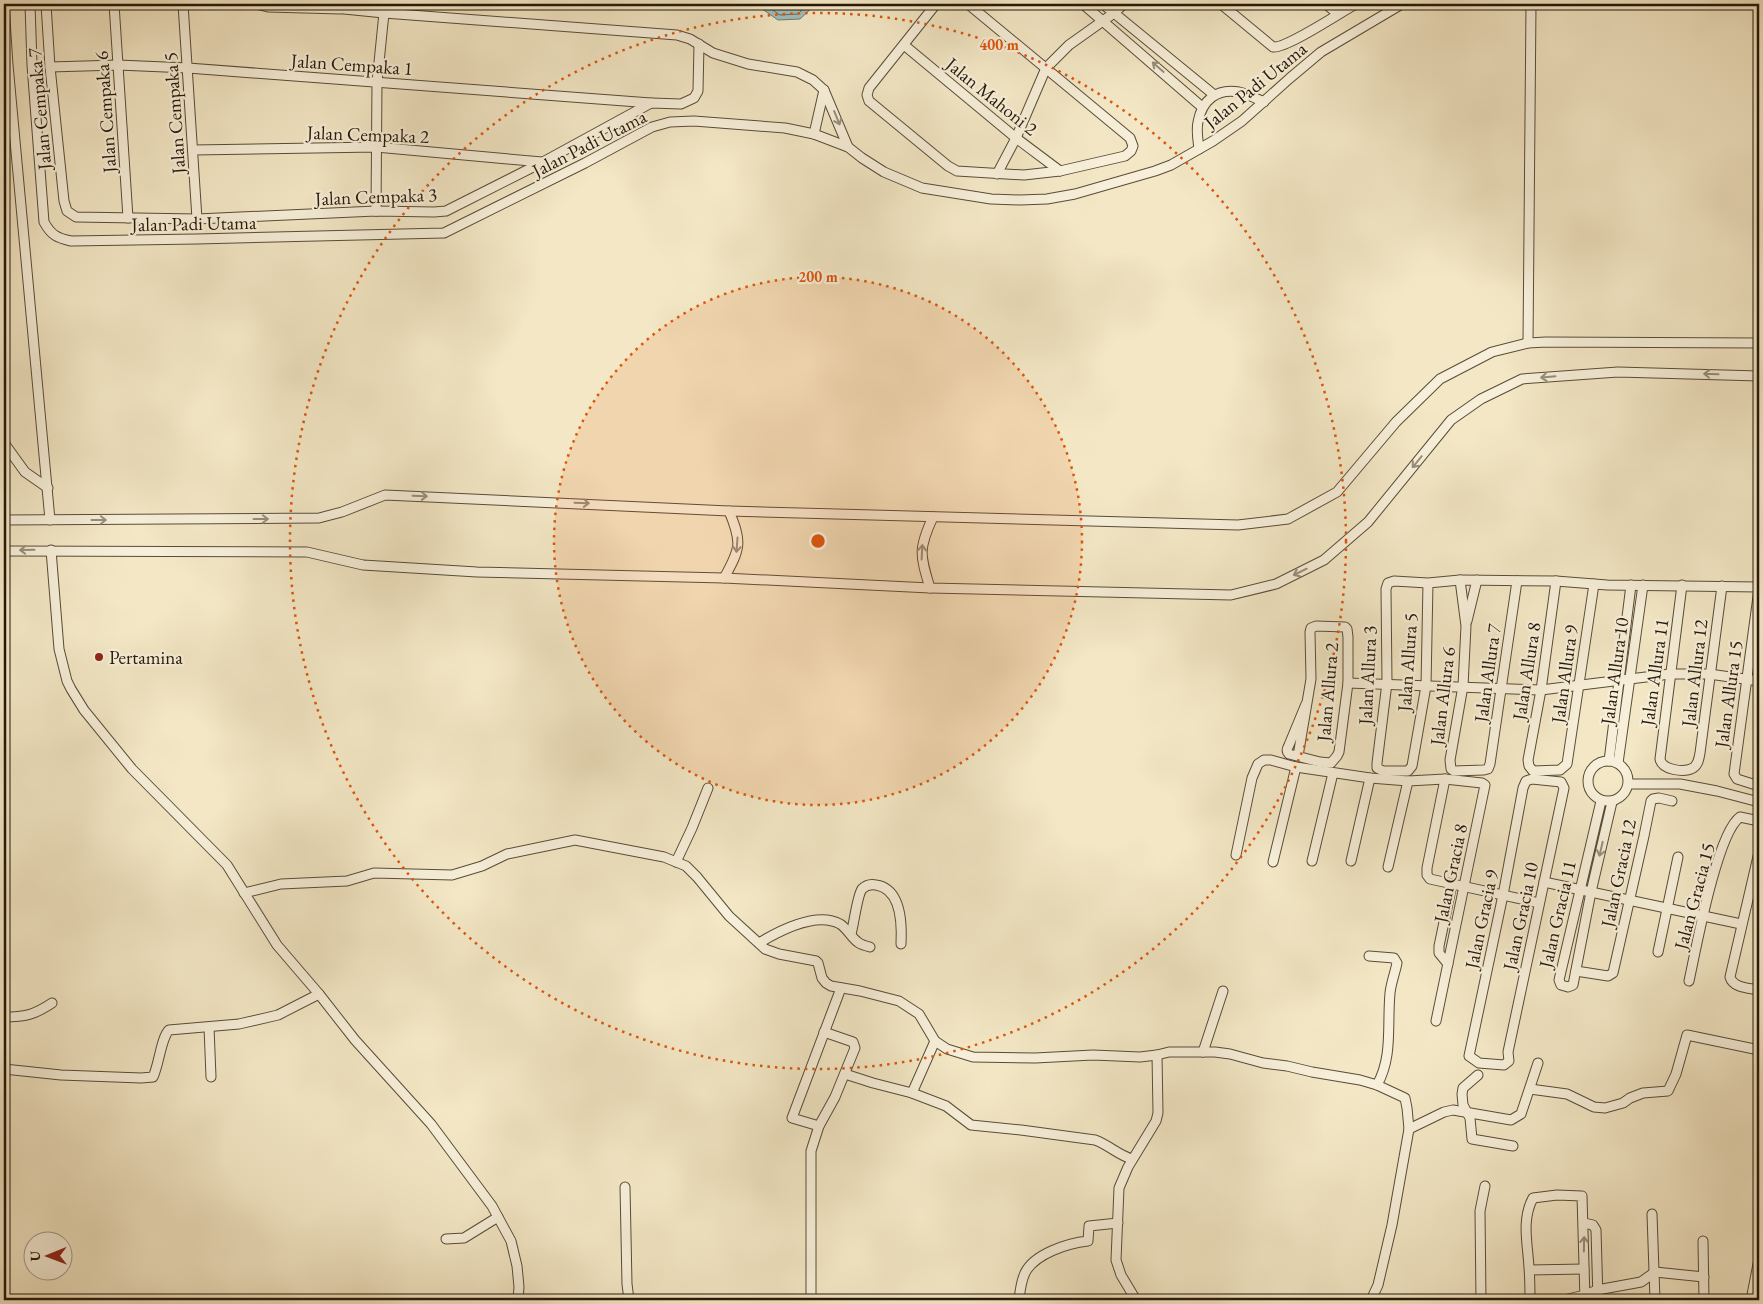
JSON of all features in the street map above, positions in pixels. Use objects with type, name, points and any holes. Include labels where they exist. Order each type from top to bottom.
[{"type":"street","points":[[4,4],[50,520]]},
{"type":"street","name":"Jalan Padi Utama","points":[[30,4],[32,65],[44,222],[50,232],[58,238],[71,241],[444,233],[585,163],[631,137],[661,125],[694,121],[785,128],[814,134],[848,147],[884,172],[922,188],[991,199],[1047,199],[1102,187],[1172,165],[1228,132],[1321,52],[1402,4]]},
{"type":"street","name":"Jalan Cempaka 7","points":[[46,4],[50,67],[64,201],[67,211]]},
{"type":"street","name":"Jalan Cempaka 6","points":[[114,4],[128,218]]},
{"type":"street","name":"Jalan Cempaka 5","points":[[183,4],[197,219]]},
{"type":"street","points":[[256,4],[268,7],[344,9],[667,33],[690,39],[713,53],[748,64],[797,72],[813,80],[824,90],[848,147]]},
{"type":"street","points":[[334,4],[344,9]]},
{"type":"street","points":[[936,4],[869,88],[866,95],[869,100],[948,166],[957,171],[1024,175],[1060,172],[1125,156],[1131,151],[1133,146],[1130,138],[968,4]]},
{"type":"street","points":[[1083,4],[1202,107]]},
{"type":"street","points":[[1103,4],[1213,94]]},
{"type":"street","points":[[997,174],[1016,138],[1046,68],[1069,45],[1124,4]]},
{"type":"street","points":[[1221,4],[1273,47],[1282,47],[1356,4]]},
{"type":"street","points":[[1326,4],[1338,14]]},
{"type":"street","points":[[1528,343],[1531,4]]},
{"type":"street","points":[[376,211],[377,82],[384,13]]},
{"type":"street","name":"Jalan Cempaka 3","points":[[67,211],[76,217],[197,219],[376,211],[446,211],[651,104],[681,104],[694,98],[698,91],[699,44]]},
{"type":"street","name":"Jalan Mahoni 2","points":[[904,45],[1060,172]]},
{"type":"street","name":"Jalan Cempaka 1","points":[[50,67],[118,65],[188,68],[651,104]]},
{"type":"street","points":[[814,134],[824,90]]},
{"type":"street","points":[[1199,149],[1197,123],[1202,107],[1213,94],[1239,92],[1264,102]]},
{"type":"street","name":"Jalan Cempaka 2","points":[[193,150],[376,147],[543,162]]},
{"type":"street","points":[[4,520],[319,518],[342,512],[385,495],[729,510],[1238,526],[1288,519],[1337,492],[1396,422],[1440,379],[1492,352],[1528,343],[1620,341],[1759,343]]},
{"type":"street","points":[[4,550],[307,552],[363,565],[477,572],[724,578],[930,588],[1231,595],[1276,584],[1324,560],[1368,522],[1451,420],[1480,399],[1522,380],[1618,372],[1759,376]]},
{"type":"street","points":[[4,443],[25,472],[48,488]]},
{"type":"street","points":[[724,578],[736,558],[738,546],[738,532],[729,510]]},
{"type":"street","points":[[930,588],[922,560],[923,538],[933,517]]},
{"type":"street","points":[[51,550],[60,649],[67,681],[84,710],[119,754],[227,865],[277,945],[355,1040],[431,1124],[492,1206],[511,1241],[517,1266],[518,1300]]},
{"type":"street","points":[[1428,583],[1460,580],[1556,581],[1594,584],[1759,588]]},
{"type":"street","name":"Jalan Allura 6","points":[[1460,580],[1466,626],[1463,686],[1450,760],[1451,769],[1454,771],[1488,769]]},
{"type":"street","name":"Jalan Allura 6","points":[[1466,626],[1477,580]]},
{"type":"street","name":"Jalan Allura 3","points":[[1408,771],[1378,768],[1387,683],[1386,589],[1388,583],[1394,581],[1428,583]]},
{"type":"street","name":"Jalan Allura 7","points":[[1488,769],[1517,581]]},
{"type":"street","name":"Jalan Allura 8","points":[[1529,766],[1528,760],[1541,690],[1556,581]]},
{"type":"street","name":"Jalan Allura 5","points":[[1408,771],[1412,766],[1426,686],[1428,583]]},
{"type":"street","name":"Jalan Allura 9","points":[[1529,766],[1533,771],[1560,770],[1568,764],[1594,584]]},
{"type":"street","name":"Jalan Allura 10","points":[[1614,762],[1619,681],[1631,585]]},
{"type":"street","name":"Jalan Allura 10","points":[[1614,762],[1643,585]]},
{"type":"street","name":"Jalan Allura 11","points":[[1661,763],[1660,749],[1682,585]]},
{"type":"street","name":"Jalan Allura 12","points":[[1661,763],[1671,769],[1688,770],[1694,768],[1697,764],[1700,754],[1722,586]]},
{"type":"street","name":"Jalan Allura 15","points":[[1759,588],[1734,774],[1737,779],[1759,786]]},
{"type":"street","name":"Jalan Allura 2","points":[[1316,626],[1340,626],[1348,629],[1348,683],[1337,756],[1330,763],[1289,754],[1287,750],[1306,704],[1311,679],[1311,628],[1316,626]]},
{"type":"street","points":[[1348,683],[1541,690],[1670,674],[1709,674],[1759,681]]},
{"type":"street","points":[[1236,855],[1252,778],[1258,764],[1264,760],[1296,767],[1370,778],[1408,781],[1445,779],[1427,875],[1433,881],[1539,903]]},
{"type":"street","points":[[1614,762],[1624,768],[1629,784],[1626,792],[1620,798],[1612,802],[1601,801],[1593,796],[1589,788],[1588,779],[1591,770],[1597,764],[1614,762]]},
{"type":"street","points":[[1274,862],[1296,767]]},
{"type":"street","points":[[1312,861],[1333,773]]},
{"type":"street","points":[[1351,861],[1370,778]]},
{"type":"street","name":"Jalan Gracia 8","points":[[1436,1021],[1485,790],[1482,783],[1445,779]]},
{"type":"street","name":"Jalan Gracia 9","points":[[1508,1052],[1509,1061],[1504,1065],[1479,1063],[1469,1056],[1503,895],[1523,788],[1526,781],[1532,779],[1556,780],[1561,782],[1564,788]]},
{"type":"street","points":[[1388,867],[1408,781]]},
{"type":"street","points":[[1629,784],[1680,784],[1759,802]]},
{"type":"street","points":[[676,862],[708,788]]},
{"type":"street","name":"Jalan Gracia 10","points":[[1508,1052],[1564,788]]},
{"type":"street","name":"Jalan Gracia 12","points":[[1576,971],[1608,976],[1612,973],[1644,836],[1650,801],[1653,798],[1659,798],[1672,801]]},
{"type":"street","name":"Jalan Gracia 11","points":[[1601,801],[1558,980],[1561,985],[1568,987],[1573,985],[1591,892],[1612,802]]},
{"type":"street","name":"Jalan Gracia 15","points":[[1689,981],[1717,863],[1734,821],[1740,817],[1759,821]]},
{"type":"street","points":[[244,893],[281,884],[347,881],[374,873],[452,875],[475,868],[507,854],[575,840],[664,857],[686,866],[697,876],[730,916],[765,949],[816,961],[822,978],[831,986],[885,997],[910,1007],[919,1014],[935,1041],[947,1049],[973,1056],[1035,1058],[1093,1055],[1140,1057],[1168,1052],[1230,1054],[1263,1063],[1360,1080],[1377,1085],[1405,1098],[1409,1129],[1390,1233],[1378,1285],[1371,1300]]},
{"type":"street","points":[[1759,852],[1755,885],[1741,924],[1730,977],[1731,982],[1736,985],[1759,990]]},
{"type":"street","name":"Jalan Gracia 15","points":[[1658,952],[1678,858]]},
{"type":"street","points":[[1544,882],[1741,924]]},
{"type":"street","name":"Jalan Gracia 8","points":[[1448,964],[1439,953],[1439,946],[1452,884]]},
{"type":"street","points":[[851,934],[862,889],[868,885],[880,886],[890,893],[901,914],[901,944]]},
{"type":"street","points":[[759,943],[779,931],[802,923],[817,921],[834,922],[851,934],[858,943],[870,947]]},
{"type":"street","points":[[1369,956],[1394,958],[1397,963],[1390,994],[1386,1060],[1383,1074],[1377,1085]]},
{"type":"street","points":[[819,1126],[792,1118],[841,988]]},
{"type":"street","points":[[1203,1052],[1223,990]]},
{"type":"street","points":[[4,1069],[61,1075],[153,1077],[158,1067],[164,1036],[169,1030],[239,1024],[278,1015],[319,994]]},
{"type":"street","points":[[4,1016],[18,1017],[36,1013],[52,1003]]},
{"type":"street","points":[[209,1027],[211,1077]]},
{"type":"street","points":[[811,1300],[812,1151],[819,1126],[835,1098],[855,1048],[853,1042],[824,1032]]},
{"type":"street","points":[[1530,1089],[1567,1094],[1589,1106],[1605,1108],[1622,1103],[1643,1093],[1668,1091],[1676,1074],[1687,1034],[1759,1050]]},
{"type":"street","points":[[912,1094],[935,1041]]},
{"type":"street","points":[[1136,1300],[1121,1275],[1116,1260],[1119,1188],[1132,1159],[1156,1122],[1158,1113],[1157,1055]]},
{"type":"street","points":[[1409,1129],[1448,1111],[1466,1112],[1511,1120],[1521,1114],[1538,1063]]},
{"type":"street","points":[[845,1074],[946,1106],[971,1125],[1095,1140],[1124,1157],[1132,1159]]},
{"type":"street","points":[[1478,1074],[1463,1088],[1462,1105],[1470,1118],[1472,1139],[1513,1146]]},
{"type":"street","points":[[1481,1300],[1480,1211],[1485,1186]]},
{"type":"street","points":[[625,1187],[629,1300]]},
{"type":"street","points":[[1530,1300],[1527,1212],[1533,1198],[1557,1195],[1582,1196],[1585,1298]]},
{"type":"street","points":[[1652,1214],[1655,1300]]},
{"type":"street","points":[[446,1239],[464,1238],[498,1217]]},
{"type":"street","points":[[1019,1300],[1021,1283],[1026,1271],[1040,1258],[1063,1246],[1088,1241],[1089,1226],[1118,1223]]},
{"type":"street","points":[[1584,1223],[1593,1225],[1596,1230],[1598,1300]]},
{"type":"street","points":[[1703,1241],[1704,1300]]},
{"type":"street","points":[[1751,1300],[1758,1264]]},
{"type":"street","points":[[1530,1270],[1584,1269]]},
{"type":"street","points":[[1564,1300],[1585,1298],[1597,1290],[1640,1282],[1655,1272],[1704,1277]]},
{"type":"water","points":[[755,4],[816,4],[800,19],[778,20]]},
{"type":"place","name":"Pertamina","points":[[99,657]]}]
